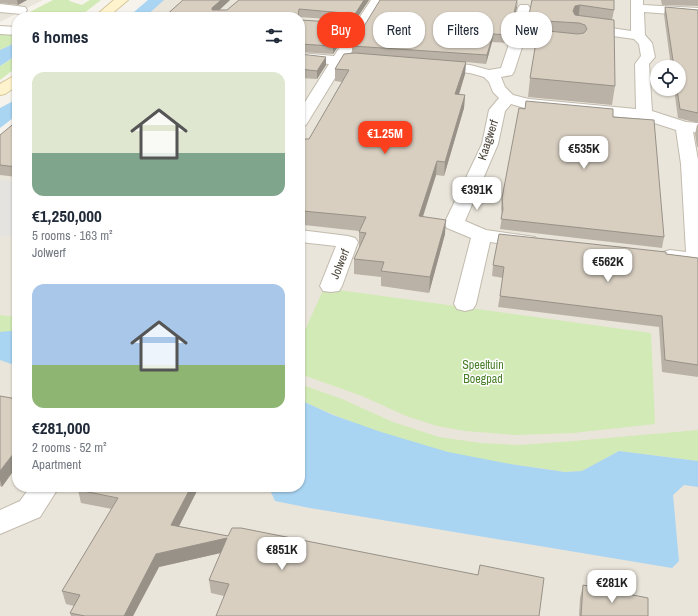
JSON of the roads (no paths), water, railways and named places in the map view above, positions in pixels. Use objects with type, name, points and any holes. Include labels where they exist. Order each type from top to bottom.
[{"type":"street","points":[[106,12],[122,0]]},
{"type":"street","points":[[365,19],[377,0]]},
{"type":"street","points":[[638,36],[637,4],[698,12]]},
{"type":"street","points":[[0,8],[21,10]]},
{"type":"street","points":[[523,12],[524,8]]},
{"type":"street","points":[[578,28],[638,36],[645,43],[648,57],[642,64],[644,114]]},
{"type":"street","points":[[0,30],[12,31]]},
{"type":"street","points":[[305,114],[346,48]]},
{"type":"street","points":[[425,65],[470,69],[489,74],[507,72],[515,48]]},
{"type":"street","points":[[305,57],[387,62]]},
{"type":"street","points":[[489,74],[496,80],[498,89],[508,98],[528,104],[644,114],[691,128],[690,164],[696,219],[697,259],[655,255]]},
{"type":"street","points":[[0,91],[12,83]]},
{"type":"street","name":"Kaagwerf","points":[[508,98],[497,110],[490,144],[454,224],[482,235],[548,243]]},
{"type":"street","points":[[465,304],[482,235]]},
{"type":"street","name":"Jolwerf","points":[[305,237],[348,242],[330,286]]},
{"type":"street","points":[[0,523],[30,509],[42,492]]},
{"type":"water","points":[[148,0],[164,0],[151,12],[134,12]]},
{"type":"water","points":[[12,44],[12,58],[0,66],[0,50]]},
{"type":"water","points":[[12,102],[12,119],[0,128],[0,108]]},
{"type":"water","points":[[12,331],[12,364],[0,360],[0,332]]},
{"type":"water","points":[[305,402],[333,415],[381,432],[448,452],[510,464],[565,472],[582,471],[619,451],[698,461],[698,487],[684,485],[673,495],[679,561],[672,568],[275,501],[271,492],[305,492]]},
{"type":"park label","name":"Speeltuin Boegpad","points":[[483,372]]}]
